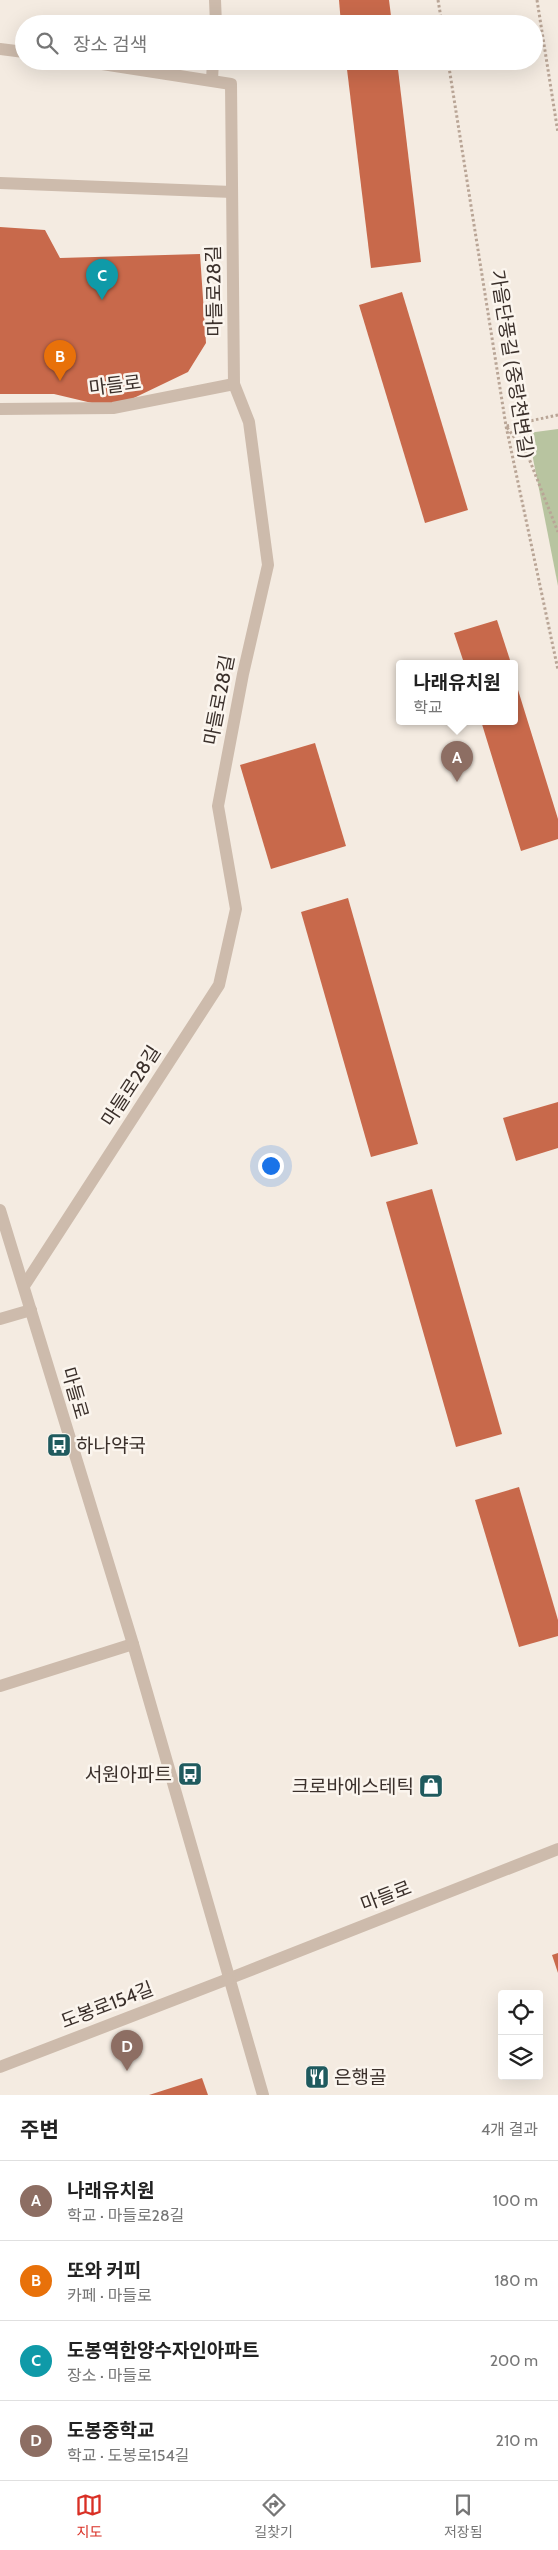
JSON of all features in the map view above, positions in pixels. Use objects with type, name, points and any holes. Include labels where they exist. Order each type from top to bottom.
[{"type":"street","points":[[216,0],[216,15]]},
{"type":"street","points":[[0,49],[15,51]]},
{"type":"street","name":"마들로28길","points":[[24,1286],[219,985],[236,908],[218,806],[243,674],[268,565],[249,422],[234,384],[230,84],[144,70]]},
{"type":"street","points":[[212,80],[213,70]]},
{"type":"street","points":[[0,183],[232,192]]},
{"type":"street","name":"마들로","points":[[0,409],[113,408],[234,384]]},
{"type":"street","name":"마들로","points":[[0,1210],[133,1644],[228,1979],[263,2095]]},
{"type":"street","points":[[0,1319],[31,1310]]},
{"type":"street","points":[[0,1686],[133,1644]]},
{"type":"street","name":"마들로","points":[[228,1979],[558,1849]]},
{"type":"street","name":"도봉로154길","points":[[0,2066],[228,1979]]},
{"type":"path","points":[[438,0],[440,15]]},
{"type":"path","points":[[537,0],[539,15]]},
{"type":"path","points":[[543,38],[558,133]]},
{"type":"path","name":"가을단풍길 (중랑천변길)","points":[[449,70],[506,426],[558,670]]},
{"type":"path","points":[[558,415],[506,426],[528,456],[558,532]]},
{"type":"green space","points":[[558,429],[558,586],[528,433]]},
{"type":"building","points":[[339,0],[389,0],[391,15],[340,15]]},
{"type":"building","points":[[347,70],[398,70],[421,262],[371,268]]},
{"type":"building","points":[[0,227],[45,230],[60,258],[200,254],[206,343],[188,372],[113,408],[54,394],[0,394]]},
{"type":"building","points":[[402,292],[468,510],[425,523],[359,305]]},
{"type":"building","points":[[497,620],[510,660],[463,660],[454,633]]},
{"type":"building","points":[[518,690],[558,819],[558,839],[521,851],[482,725],[518,725]]},
{"type":"building","points":[[315,743],[346,846],[271,869],[240,765]]},
{"type":"building","points":[[348,898],[418,1144],[371,1157],[301,912]]},
{"type":"building","points":[[558,1102],[558,1148],[516,1161],[503,1118]]},
{"type":"building","points":[[432,1189],[502,1434],[456,1447],[386,1202]]},
{"type":"building","points":[[519,1487],[558,1620],[558,1636],[519,1647],[475,1500]]},
{"type":"building","points":[[558,1953],[558,1973],[552,1955]]},
{"type":"building","points":[[202,2078],[208,2095],[149,2095]]},
{"type":"place","name":"도봉역한양수자인아파트","points":[[102,300]]},
{"type":"place","name":"또와 커피","points":[[60,381]]},
{"type":"place","name":"나래유치원","points":[[457,782]]},
{"type":"place","name":"하나약국","points":[[59,1445]]},
{"type":"place","name":"서원아파트","points":[[190,1774]]},
{"type":"place","name":"크로바에스테틱","points":[[431,1786]]},
{"type":"place","name":"도봉중학교","points":[[127,2071]]},
{"type":"place","name":"은행골","points":[[317,2077]]}]
